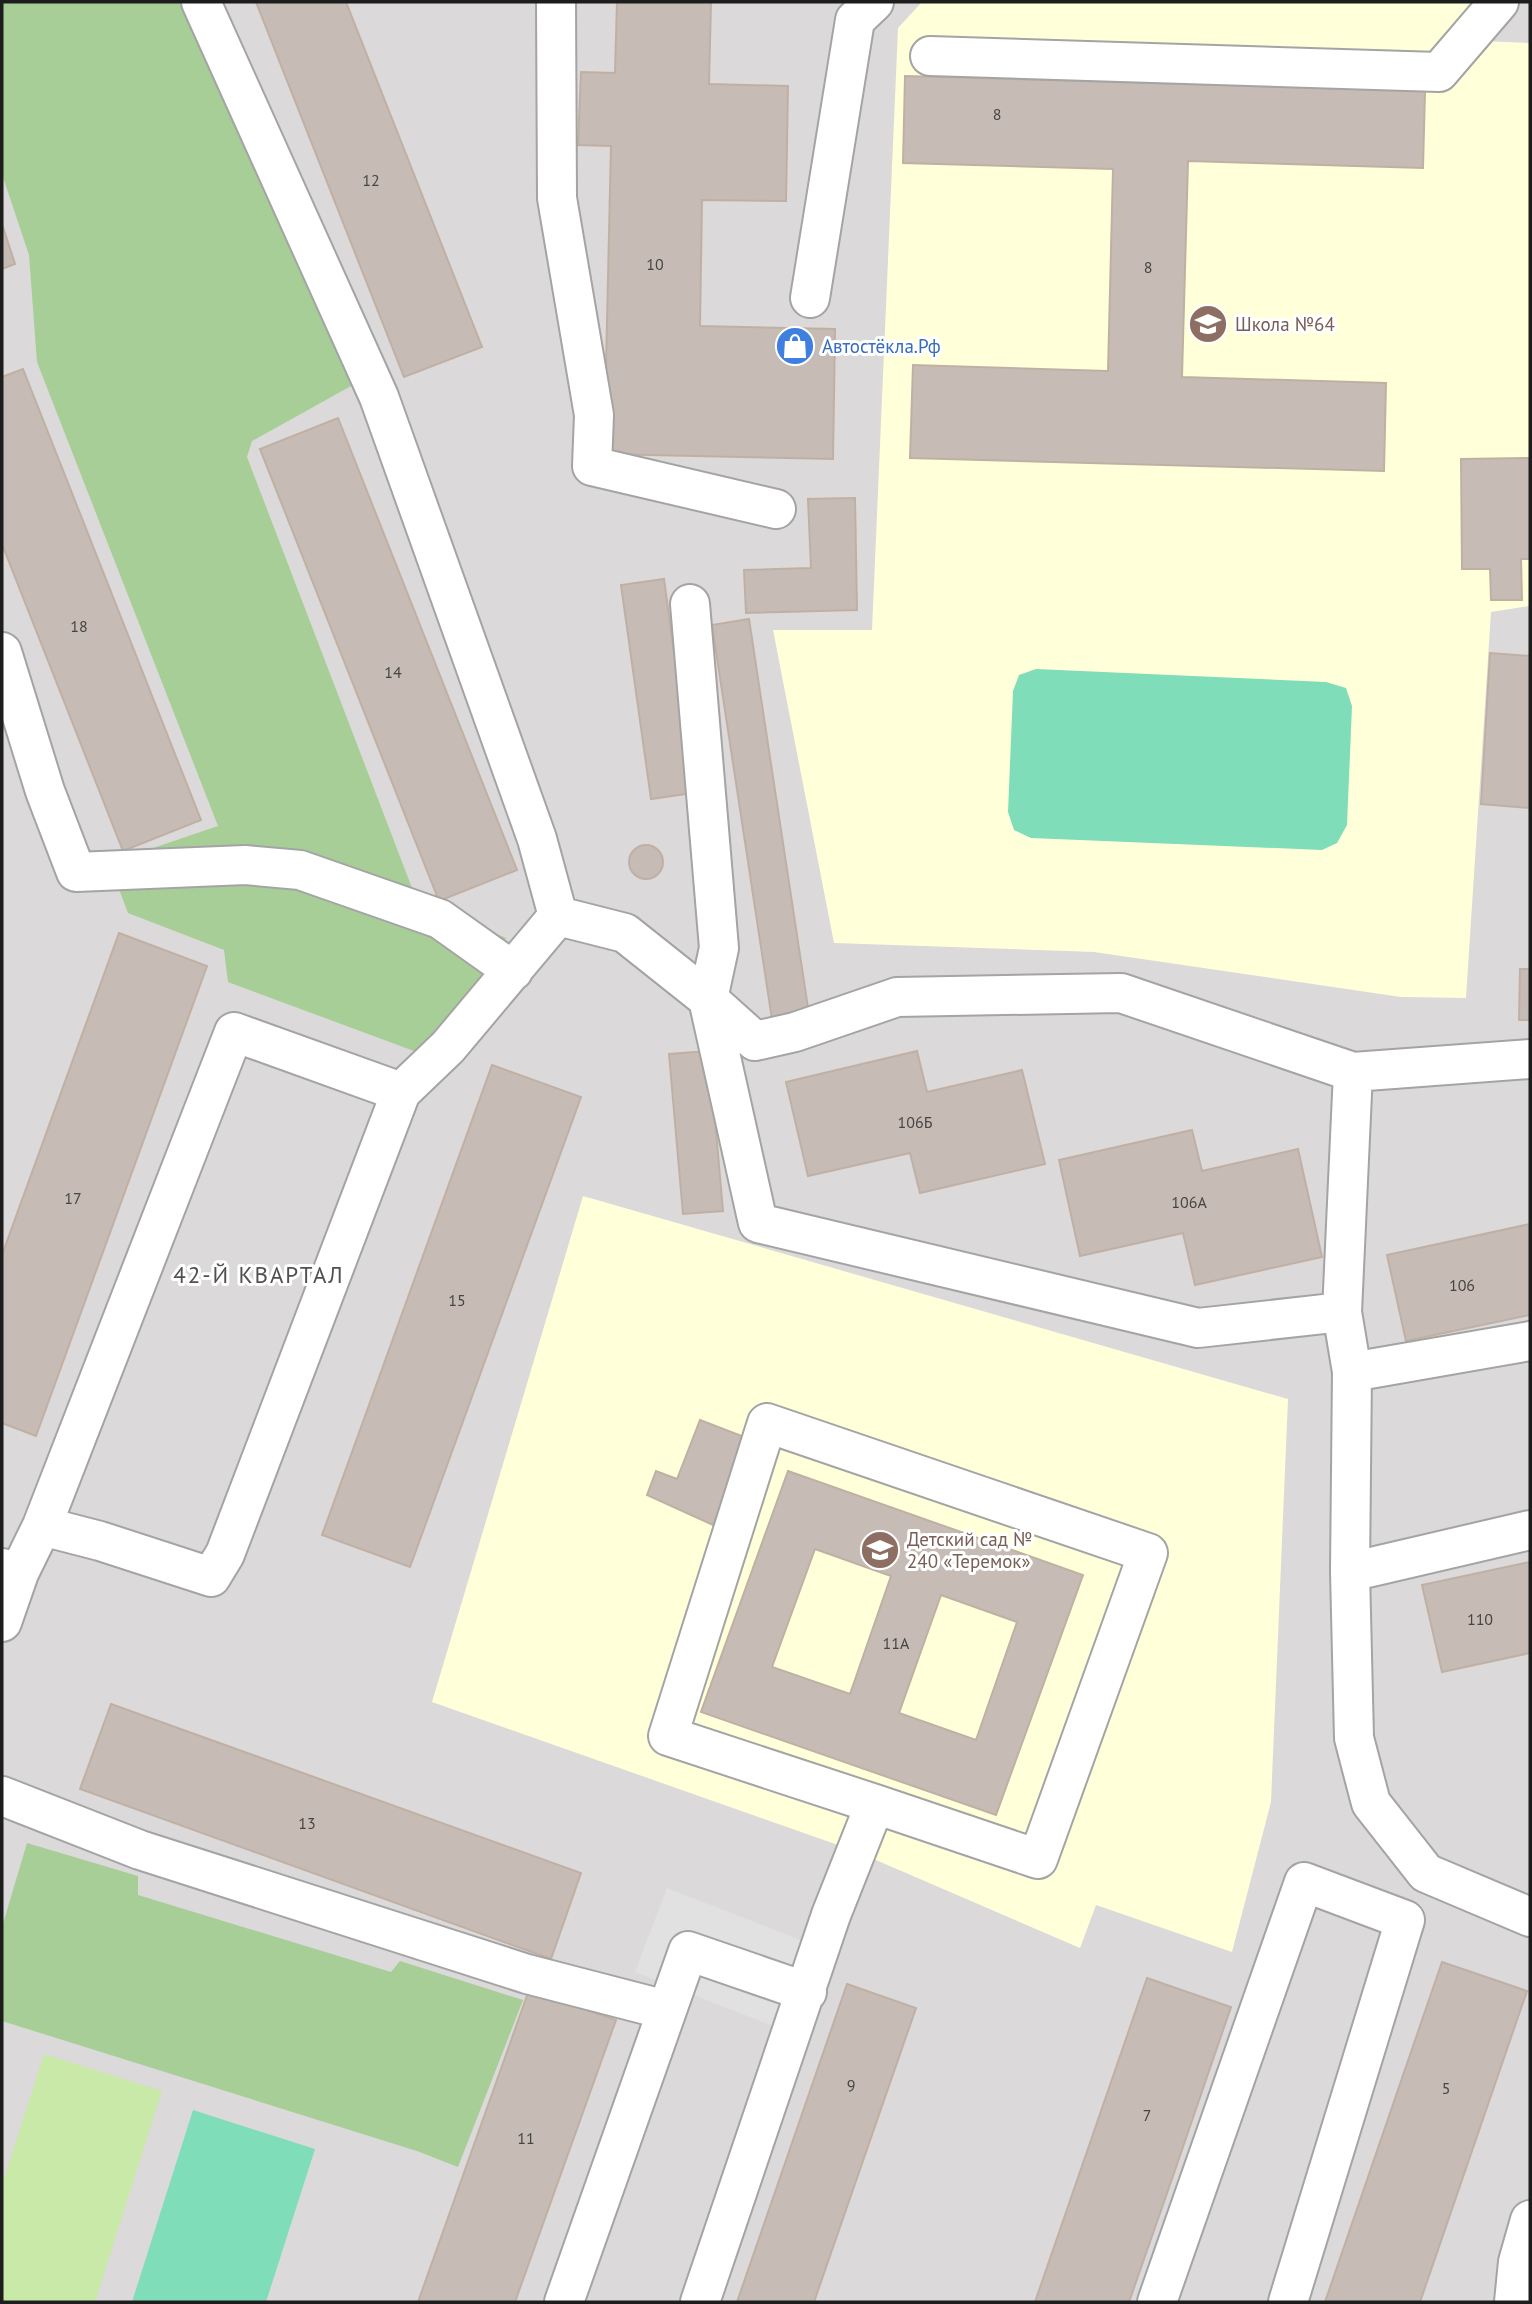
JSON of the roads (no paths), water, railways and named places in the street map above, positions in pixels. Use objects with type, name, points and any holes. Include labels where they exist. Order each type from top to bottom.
[{"type":"lane","points":[[201,2],[379,397],[537,839],[558,916]]},
{"type":"lane","points":[[555,2],[557,198],[594,415],[592,466],[776,509]]},
{"type":"lane","points":[[810,299],[855,20],[874,2]]},
{"type":"lane","points":[[930,56],[1439,72],[1499,2]]},
{"type":"lane","points":[[690,604],[719,948],[708,999],[758,1223],[1199,1328],[1342,1312]]},
{"type":"lane","points":[[2,652],[45,791],[76,873],[245,865],[300,870],[440,919],[513,971]]},
{"type":"lane","points":[[41,1526],[100,1541],[211,1577],[225,1554],[401,1092],[448,1047],[558,916]]},
{"type":"lane","points":[[558,916],[625,933],[708,999],[755,1041],[794,1032],[897,997],[1121,993],[1353,1073],[1530,1059]]},
{"type":"lane","points":[[2,1622],[10,1570],[41,1526],[234,1032],[401,1092]]},
{"type":"lane","points":[[1353,1073],[1342,1312],[1352,1372],[1350,1572],[1354,1738],[1371,1803],[1426,1873],[1530,1917]]},
{"type":"lane","points":[[1352,1372],[1530,1341]]},
{"type":"lane","points":[[767,1423],[1148,1553],[1038,1858],[875,1804],[668,1737],[767,1423]]},
{"type":"lane","points":[[1350,1572],[1530,1530]]},
{"type":"lane","points":[[2,1796],[140,1850],[527,1974],[666,2010]]},
{"type":"lane","points":[[700,2302],[831,1915],[875,1804]]},
{"type":"lane","points":[[1157,2302],[1304,1882],[1405,1920],[1288,2302]]},
{"type":"lane","points":[[564,2302],[688,1951],[807,1992]]},
{"type":"lane","points":[[1514,2302],[1524,2263],[1530,2220]]},
{"type":"place","name":"Школа №64","points":[[1208,324]]},
{"type":"place","name":"Автостёкла.Рф","points":[[795,346]]},
{"type":"place","name":"Детский сад № 240 «Теремок»","points":[[880,1550]]},
{"type":"district","name":"42-Й КВАРТАЛ","points":[[259,1274]]}]
